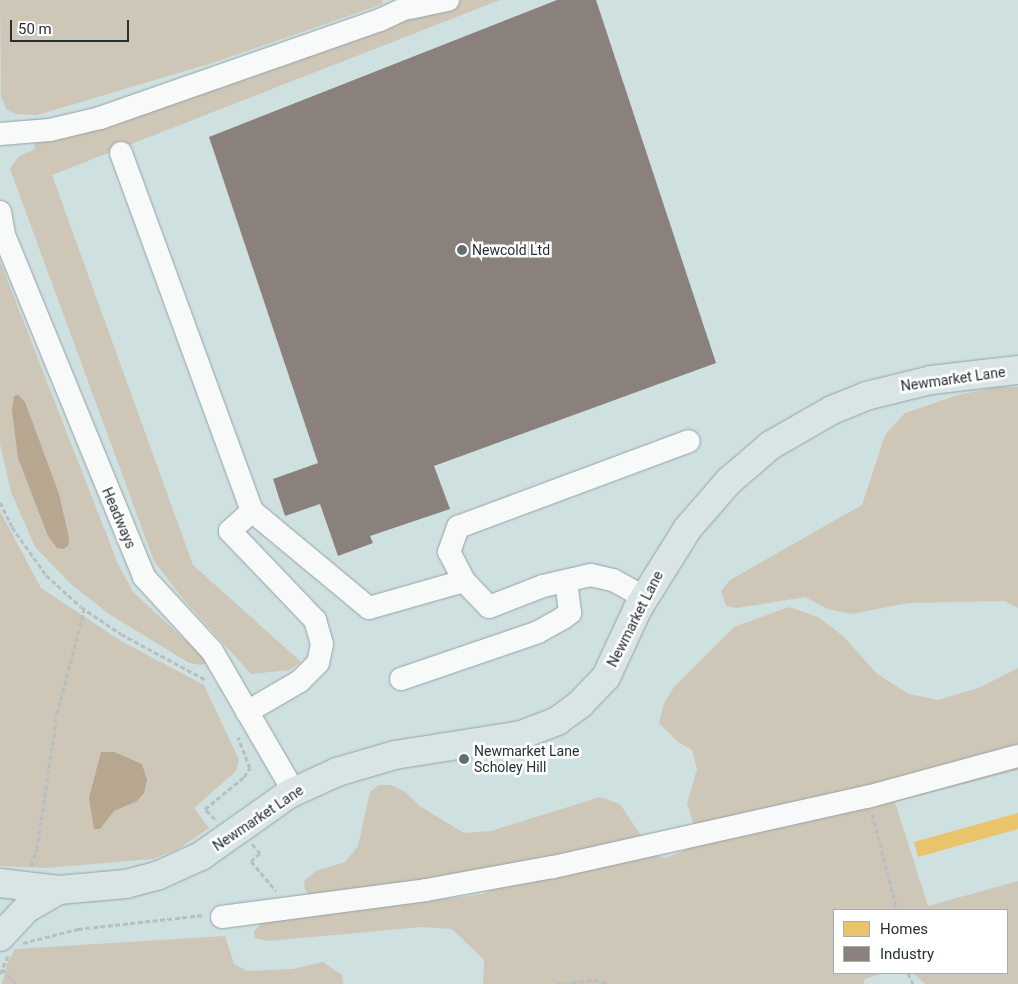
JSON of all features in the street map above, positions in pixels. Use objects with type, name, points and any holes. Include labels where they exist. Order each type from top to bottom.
[{"type":"main road","name":"Newmarket Lane","points":[[0,883],[59,890],[132,882],[183,866],[294,792],[369,762],[506,739],[557,720],[580,704],[606,677],[644,597],[674,548],[706,506],[750,462],[798,427],[857,399],[897,387],[981,372],[1018,370]]},
{"type":"main road","name":"Newmarket Lane","points":[[7,937],[26,909],[59,890]]},
{"type":"main road","points":[[0,902],[7,937]]},
{"type":"street","points":[[0,134],[50,130],[100,118],[417,4],[448,0]]},
{"type":"street","points":[[121,152],[252,511],[369,608],[464,581]]},
{"type":"street","name":"Headways","points":[[0,212],[8,244],[144,577],[212,651],[294,792]]},
{"type":"street","points":[[644,597],[613,580],[591,575],[570,580],[489,607],[464,581],[449,552],[458,527],[689,441]]},
{"type":"street","points":[[247,712],[300,681],[318,663],[322,644],[315,620],[230,531],[252,511]]},
{"type":"street","points":[[401,679],[538,632],[570,613],[570,580]]},
{"type":"street","points":[[222,917],[496,878],[857,800],[1018,756]]},
{"type":"path","points":[[0,502],[12,527],[46,575],[84,610],[122,634],[210,682]]},
{"type":"path","points":[[29,870],[37,849],[44,785],[59,706],[84,610]]},
{"type":"path","points":[[220,815],[214,820],[205,809],[244,777],[250,768],[237,734]]},
{"type":"path","points":[[857,800],[897,909]]},
{"type":"path","points":[[248,838],[260,853],[250,861],[290,908]]},
{"type":"path","points":[[7,937],[213,914],[222,917]]},
{"type":"path","points":[[0,974],[2,969],[16,984]]},
{"type":"path","points":[[557,984],[594,980],[609,984]]},
{"type":"shaded area","points":[[0,0],[382,0],[383,4],[209,64],[37,115],[16,114],[7,110],[1,97]]},
{"type":"shaded area","points":[[460,0],[500,0],[52,175],[193,565],[301,662],[289,670],[251,674],[183,599],[154,561],[10,169],[18,157],[35,149],[34,140],[81,131]]},
{"type":"shaded area","points":[[0,261],[118,564],[133,592],[209,662],[201,665],[189,663],[109,614],[72,585],[35,547],[11,492],[0,444]]},
{"type":"shaded area","points":[[998,387],[1018,387],[1018,608],[1005,601],[909,603],[851,614],[828,609],[805,597],[737,608],[726,606],[721,591],[730,580],[862,505],[885,435],[905,413],[958,395]]},
{"type":"shaded area","points":[[18,395],[25,402],[59,494],[69,538],[68,546],[63,549],[57,548],[48,536],[18,458],[12,410],[14,396]]},
{"type":"shaded area","points":[[0,511],[41,588],[121,641],[204,685],[239,760],[236,771],[194,808],[209,828],[178,849],[153,859],[46,868],[0,866]]},
{"type":"shaded area","points":[[789,607],[818,617],[843,636],[877,674],[909,694],[938,700],[981,687],[1018,668],[1018,770],[895,802],[928,906],[1018,881],[1018,984],[925,984],[914,974],[1008,974],[1008,909],[833,909],[833,974],[880,974],[865,979],[863,984],[483,984],[484,960],[452,929],[422,927],[268,941],[255,938],[254,931],[263,922],[483,894],[504,884],[317,903],[305,890],[304,881],[316,871],[345,862],[358,846],[370,792],[379,785],[391,785],[405,792],[421,807],[464,833],[491,831],[600,797],[620,804],[654,855],[666,858],[688,849],[697,836],[687,803],[697,769],[692,750],[678,742],[659,723],[664,703],[674,687],[734,627]]},
{"type":"shaded area","points":[[101,752],[114,752],[142,764],[147,780],[144,793],[137,801],[114,811],[100,829],[94,829],[89,798]]},
{"type":"shaded area","points":[[225,936],[234,964],[247,971],[293,969],[323,962],[342,975],[343,984],[2,984],[7,964],[15,949]]},
{"type":"building: Homes","points":[[1018,813],[1018,829],[918,857],[914,842]]},
{"type":"building: Industry","name":"Newcold Ltd","points":[[557,0],[596,0],[716,363],[434,466],[450,509],[370,536],[373,543],[338,556],[320,504],[285,516],[273,479],[318,463],[209,137]]},
{"type":"place","name":"Newcold Ltd","points":[[462,250]]},
{"type":"place","name":"Newmarket Lane Scholey Hill","points":[[464,759]]}]
